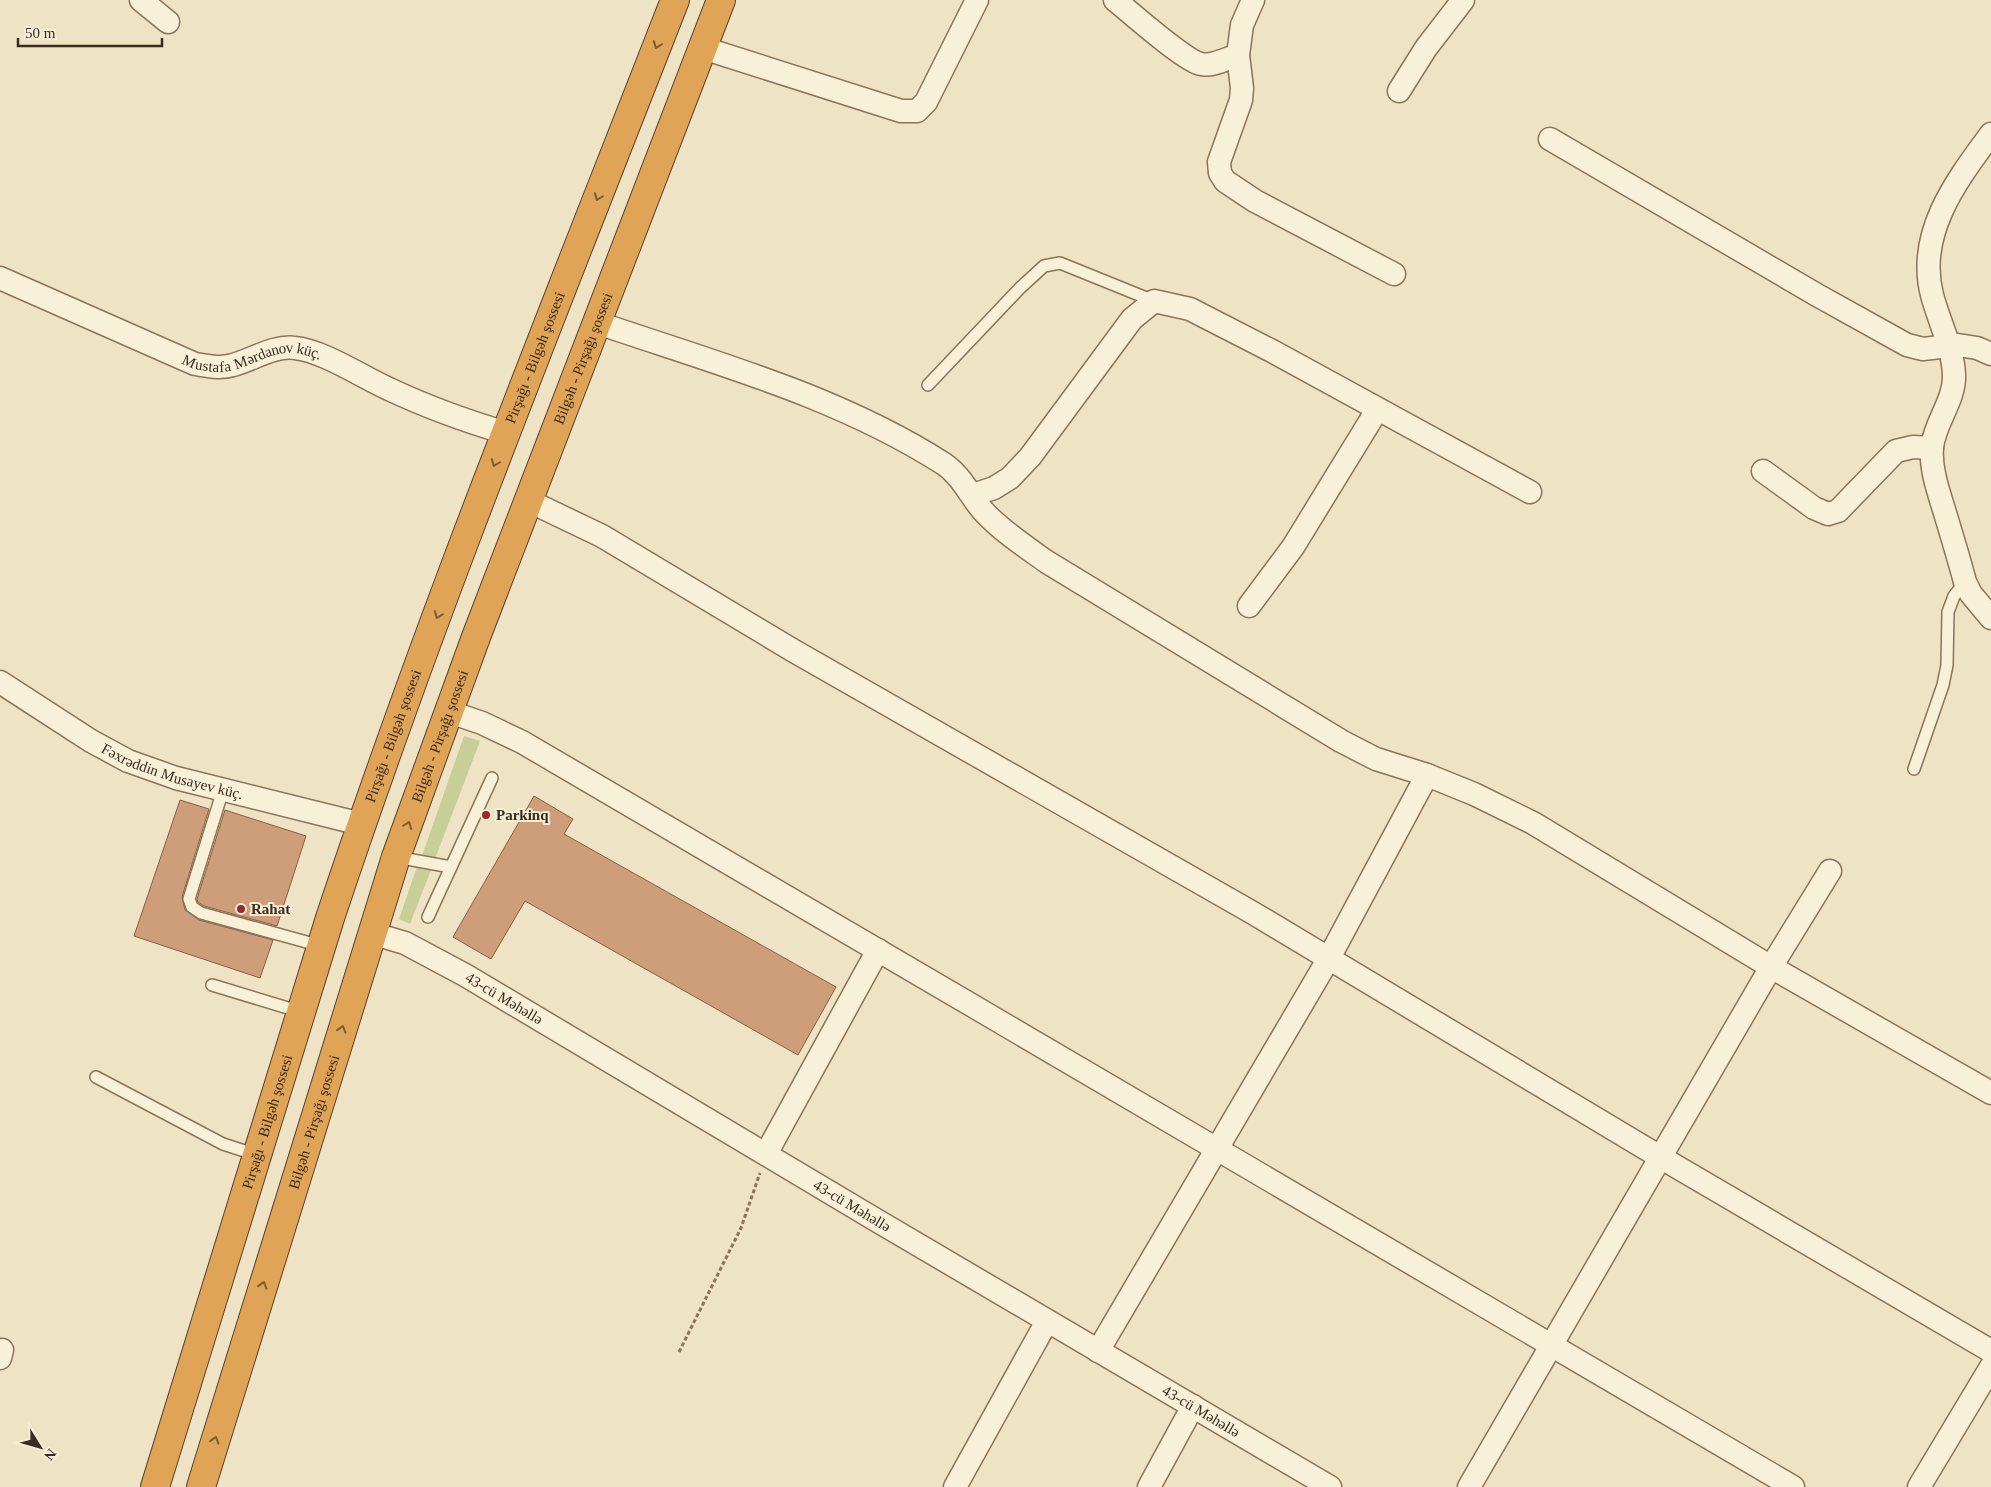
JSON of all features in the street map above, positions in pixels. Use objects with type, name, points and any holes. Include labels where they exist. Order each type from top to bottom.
[{"type":"highway","name":"Pirşağı - Bilgəh şossesi","points":[[155,1487],[321,946],[361,824],[506,433],[675,0]]},
{"type":"highway","name":"Bilgəh - Pirşağı şossesi","points":[[201,1487],[396,857],[476,637],[720,4]]},
{"type":"street","points":[[141,0],[168,22]]},
{"type":"street","points":[[703,48],[901,111],[917,111],[926,102],[978,0]]},
{"type":"street","points":[[1115,0],[1185,56],[1201,65],[1212,64],[1238,55]]},
{"type":"street","points":[[1253,0],[1242,26],[1238,55],[1242,88],[1241,100],[1219,162],[1220,173],[1225,181],[1255,200],[1394,274]]},
{"type":"street","points":[[1399,91],[1426,48],[1463,0]]},
{"type":"street","points":[[1991,134],[1948,194],[1935,227],[1929,260],[1931,292],[1949,345],[1954,376],[1951,394],[1938,424],[1932,448],[1936,484],[1965,582],[1977,602],[1991,618]]},
{"type":"street","points":[[1550,139],[1817,295],[1907,345],[1923,349],[1935,349],[1958,344],[1977,348],[1991,354]]},
{"type":"street","name":"Mustafa Mərdanov küç.","points":[[0,278],[195,364],[216,368],[232,366],[274,351],[294,348],[315,353],[419,403],[506,433]]},
{"type":"street","points":[[973,495],[994,488],[1010,478],[1030,457],[1132,319],[1154,301],[1190,308],[1530,492]]},
{"type":"street","points":[[598,323],[832,404],[907,442],[946,465],[960,477],[984,512],[1011,536],[1047,562],[1341,741],[1376,759],[1427,775],[1474,794],[1533,823],[1771,967],[1991,1094]]},
{"type":"street","points":[[1249,606],[1293,547],[1377,410]]},
{"type":"street","points":[[1763,471],[1814,508],[1828,514],[1838,511],[1896,451],[1913,447],[1932,448]]},
{"type":"street","points":[[529,501],[602,536],[794,651],[1008,772],[1329,958],[1660,1157],[1991,1351]]},
{"type":"street","name":"Fəxrəddin Musayev küç.","points":[[0,682],[91,741],[128,760],[176,778],[361,824]]},
{"type":"street","points":[[450,712],[482,723],[522,742],[1217,1148],[1550,1346],[1794,1487]]},
{"type":"street","points":[[1098,1352],[1329,958],[1427,775]]},
{"type":"street","points":[[1469,1487],[1771,967],[1830,871]]},
{"type":"street","name":"43-cü Məhəllə","points":[[371,933],[405,943],[431,955],[1098,1352],[1330,1487]]},
{"type":"street","points":[[766,1154],[878,950]]},
{"type":"street","points":[[955,1487],[1047,1321]]},
{"type":"street","points":[[1919,1487],[1991,1367]]},
{"type":"street","points":[[1148,1487],[1193,1406]]},
{"type":"lane","points":[[928,386],[1020,288],[1044,266],[1060,263],[1154,301]]},
{"type":"lane","points":[[1914,770],[1943,685],[1947,664],[1948,612],[1954,596],[1965,582]]},
{"type":"lane","points":[[428,917],[492,778]]},
{"type":"lane","points":[[223,790],[189,899],[192,907],[201,914],[321,946]]},
{"type":"lane","points":[[396,857],[451,867]]},
{"type":"lane","points":[[212,985],[301,1012]]},
{"type":"lane","points":[[96,1077],[222,1144],[257,1155]]},
{"type":"path","points":[[678,1352],[742,1228],[766,1154]]},
{"type":"green space","points":[[464,736],[480,741],[435,859],[422,856]]},
{"type":"green space","points":[[417,867],[431,870],[410,924],[399,919]]},
{"type":"building","points":[[534,796],[573,819],[564,834],[836,987],[798,1055],[525,901],[491,959],[453,937]]},
{"type":"building","points":[[180,800],[209,809],[182,897],[185,910],[199,920],[273,940],[260,978],[134,936]]},
{"type":"building","points":[[225,810],[306,836],[277,926],[204,906],[198,902],[197,899]]},
{"type":"place","name":"Parkinq","points":[[486,815]]},
{"type":"place","name":"Rahat","points":[[241,909]]}]
